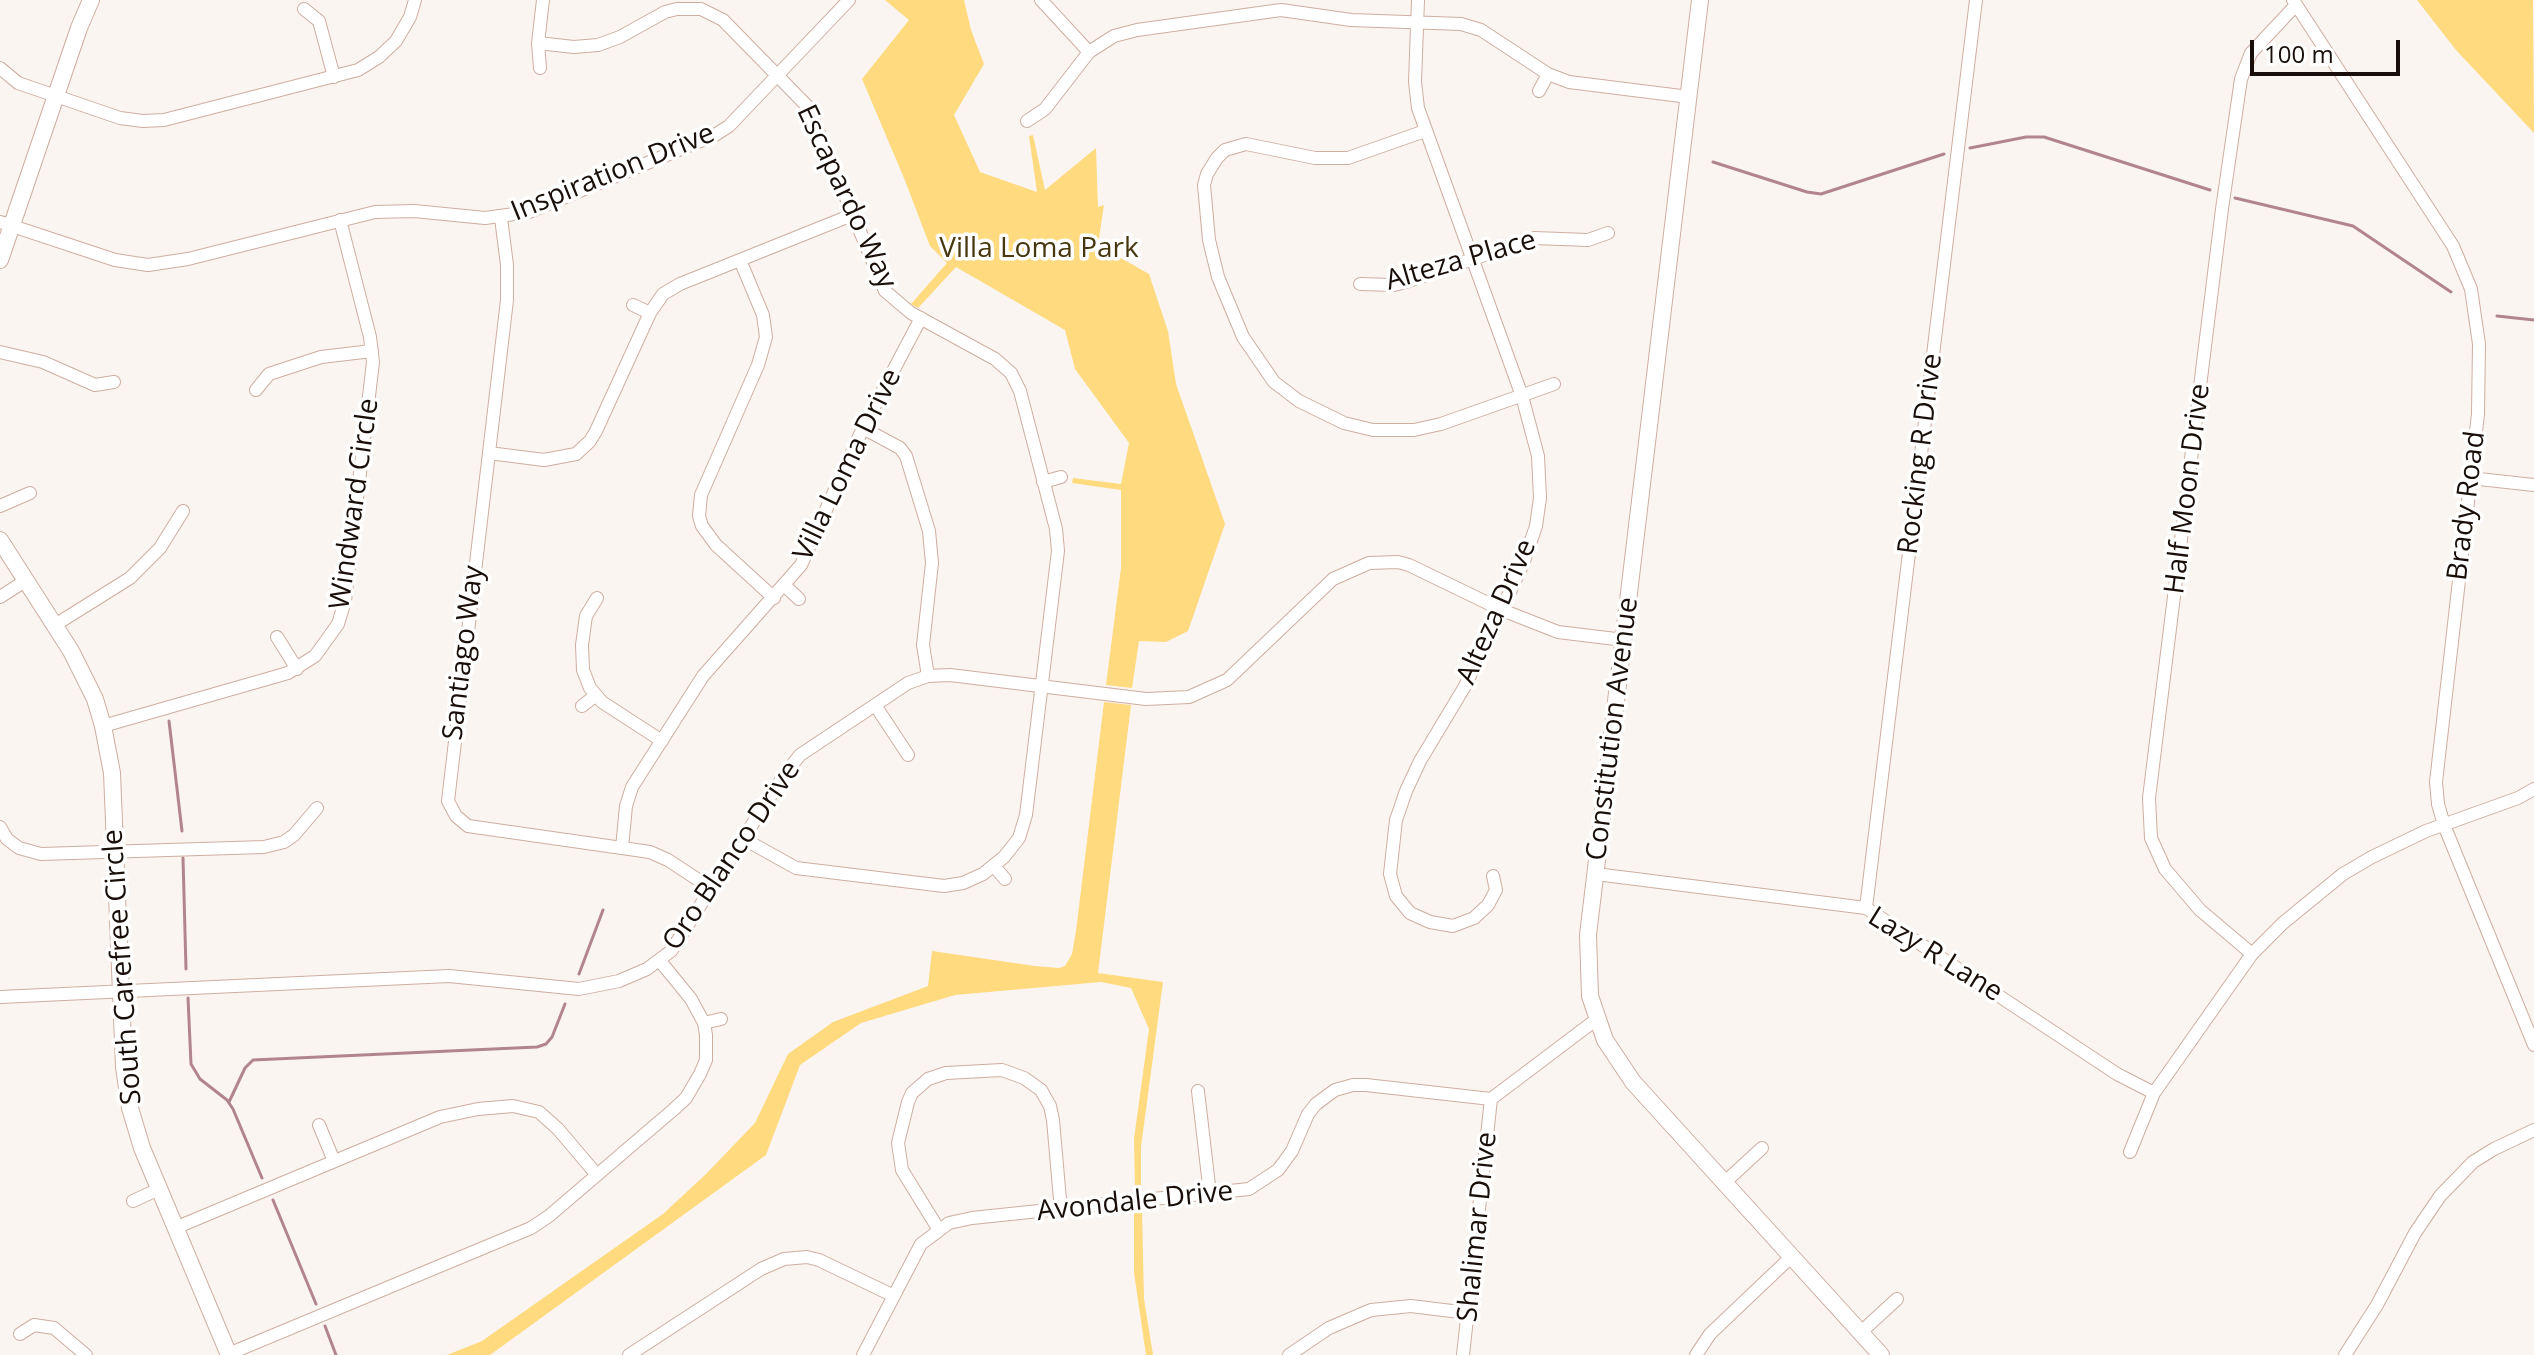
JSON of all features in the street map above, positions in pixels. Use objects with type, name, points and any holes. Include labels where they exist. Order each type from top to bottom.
[{"type":"main road","points":[[0,260],[6,224],[91,0]]},
{"type":"main road","name":"Constitution Avenue","points":[[1700,0],[1596,874],[1587,956],[1590,996],[1597,1019],[1618,1062],[1633,1082],[1881,1355]]},
{"type":"main road","name":"South Carefree Circle","points":[[0,540],[83,674],[103,726],[112,773],[124,1067],[130,1108],[142,1148],[228,1355]]},
{"type":"street","points":[[0,68],[7,77],[18,83],[120,118],[153,122],[358,70],[386,51],[403,30],[415,0]]},
{"type":"street","points":[[540,68],[538,43],[543,0]]},
{"type":"street","name":"Inspiration Drive","points":[[6,224],[115,260],[148,265],[188,259],[375,212],[501,218],[529,212],[702,142],[729,126],[849,0]]},
{"type":"street","points":[[1041,0],[1089,52]]},
{"type":"street","name":"Alteza Drive","points":[[1418,0],[1416,94],[1425,131],[1522,396],[1538,456],[1540,498],[1529,550],[1502,610],[1465,686],[1411,778],[1396,820],[1390,861],[1392,884],[1402,904],[1420,918],[1442,925],[1463,923],[1481,913],[1496,890],[1493,876]]},
{"type":"street","name":"Rocking R Drive","points":[[1866,908],[1976,0]]},
{"type":"street","name":"Brady Road","points":[[2294,2],[2453,246],[2471,289],[2479,344],[2478,414],[2436,762],[2438,804],[2534,1045]]},
{"type":"street","name":"Half Moon Drive","points":[[2252,954],[2200,910],[2165,869],[2151,838],[2149,798],[2220,224],[2241,79],[2251,53],[2294,2]]},
{"type":"street","points":[[304,9],[319,21],[334,77]]},
{"type":"street","name":"Escapardo Way","points":[[538,43],[574,47],[598,45],[677,9],[701,9],[723,20],[801,97],[815,118],[885,291],[900,306],[995,359],[1011,373],[1020,391],[1056,529],[1058,551],[1023,828],[1013,847],[994,866],[963,883],[934,886],[796,868],[744,839]]},
{"type":"street","points":[[1027,121],[1045,109],[1089,52],[1125,32],[1270,10],[1351,20],[1473,27],[1548,74],[1582,85],[1689,97]]},
{"type":"street","points":[[386,51],[395,62]]},
{"type":"street","points":[[1539,91],[1548,74]]},
{"type":"street","points":[[1425,131],[1348,158],[1315,158],[1246,144],[1225,150],[1217,158],[1207,174],[1204,197],[1209,240],[1230,311],[1243,337],[1274,382],[1314,410],[1360,428],[1386,431],[1427,428],[1554,384]]},
{"type":"street","points":[[489,453],[544,460],[576,454],[596,431],[657,300],[670,289],[852,215]]},
{"type":"street","name":"Santiago Way","points":[[501,218],[507,291],[448,801],[461,823],[477,829],[659,855],[712,889]]},
{"type":"street","name":"Windward Circle","points":[[103,726],[297,669],[324,646],[343,612],[372,385],[372,351],[340,220]]},
{"type":"street","name":"Alteza Place","points":[[1360,284],[1394,285],[1534,238],[1588,240],[1608,233]]},
{"type":"street","points":[[740,260],[772,336],[699,505],[702,526],[708,535],[774,598]]},
{"type":"street","points":[[633,305],[650,313]]},
{"type":"street","name":"Villa Loma Drive","points":[[622,848],[628,796],[711,665],[801,565],[863,428],[921,318]]},
{"type":"street","points":[[256,390],[269,374],[321,357],[372,351]]},
{"type":"street","points":[[0,352],[43,362],[95,385],[114,382]]},
{"type":"street","points":[[863,428],[900,448],[906,456],[929,531],[932,563],[923,645],[928,676]]},
{"type":"street","points":[[576,454],[584,467]]},
{"type":"street","points":[[1043,482],[1061,477]]},
{"type":"street","points":[[2470,478],[2534,485]]},
{"type":"street","points":[[0,506],[30,493]]},
{"type":"street","points":[[55,625],[130,578],[160,548],[183,511]]},
{"type":"street","name":"Oro Blanco Drive","points":[[0,997],[449,976],[579,989],[605,986],[634,976],[671,951],[800,755],[908,683],[928,676],[964,676],[1164,700],[1201,694],[1239,671],[1333,579],[1369,563],[1398,562],[1409,565],[1502,610],[1558,632],[1624,640]]},
{"type":"street","points":[[0,597],[25,581]]},
{"type":"street","points":[[785,586],[799,599]]},
{"type":"street","points":[[597,598],[586,616],[582,657],[586,679],[595,696],[662,741]]},
{"type":"street","points":[[277,637],[297,669]]},
{"type":"street","points":[[582,706],[595,696]]},
{"type":"street","points":[[875,705],[908,755]]},
{"type":"street","points":[[2130,1152],[2154,1093],[2252,954],[2303,905],[2343,874],[2426,831],[2518,798],[2534,789]]},
{"type":"street","points":[[0,827],[7,839],[30,852],[116,852],[274,845],[294,835],[317,808]]},
{"type":"street","points":[[994,866],[1005,879]]},
{"type":"street","name":"Lazy R Lane","points":[[1596,874],[1866,908],[2117,1074],[2154,1093]]},
{"type":"street","points":[[228,1355],[531,1228],[673,1110],[695,1085],[706,1060],[704,1023],[691,999],[660,961]]},
{"type":"street","points":[[704,1023],[721,1019]]},
{"type":"street","points":[[1491,1099],[1597,1019]]},
{"type":"street","points":[[863,1355],[921,1244],[939,1230],[902,1170],[898,1143],[912,1093],[928,1079],[946,1073],[1002,1070],[1024,1078],[1041,1090],[1050,1106],[1053,1120],[1061,1211]]},
{"type":"street","name":"Avondale Drive","points":[[939,1230],[949,1223],[972,1218],[1249,1189],[1269,1178],[1292,1151],[1308,1114],[1326,1096],[1344,1086],[1366,1085],[1491,1099]]},
{"type":"street","points":[[1198,1091],[1210,1194]]},
{"type":"street","name":"Shalimar Drive","points":[[1463,1355],[1491,1099]]},
{"type":"street","points":[[175,1228],[452,1113],[513,1106],[539,1112],[597,1175]]},
{"type":"street","points":[[319,1125],[334,1161]]},
{"type":"street","points":[[2345,1355],[2377,1305],[2415,1233],[2440,1196],[2473,1162],[2534,1130]]},
{"type":"street","points":[[1724,1183],[1762,1148]]},
{"type":"street","points":[[133,1201],[159,1189]]},
{"type":"street","points":[[629,1355],[761,1269],[784,1259],[807,1257],[819,1260],[894,1296]]},
{"type":"street","points":[[1696,1355],[1710,1334],[1791,1257]]},
{"type":"street","points":[[1860,1333],[1897,1299]]},
{"type":"street","points":[[1289,1355],[1329,1328],[1371,1310],[1411,1306],[1468,1313]]},
{"type":"street","points":[[20,1334],[34,1325],[54,1328],[86,1355]]},
{"type":"green space","name":"Villa Loma Park","points":[[885,0],[964,0],[984,64],[954,115],[980,172],[1037,192],[1029,136],[1033,135],[1045,190],[1096,148],[1098,207],[1104,205],[1098,245],[1149,274],[1168,331],[1176,384],[1225,524],[1188,631],[1166,642],[1139,641],[1132,688],[1106,685],[1121,568],[1121,490],[1072,483],[1073,478],[1121,484],[1129,443],[1075,369],[1065,330],[956,267],[918,308],[911,304],[947,263],[930,246],[862,79],[909,20]]},
{"type":"green space","points":[[2417,0],[2533,0],[2534,133],[2456,50]]},
{"type":"green space","points":[[1104,702],[1131,705],[1098,973],[1163,982],[1141,1147],[1141,1191],[1135,1192],[1134,1139],[1149,1029],[1131,988],[1101,982],[955,995],[861,1023],[800,1065],[766,1155],[490,1355],[447,1355],[482,1341],[663,1214],[755,1123],[788,1054],[833,1022],[928,986],[932,951],[1035,966],[1065,966],[1072,954],[1076,931]]},
{"type":"green space","points":[[1142,1211],[1144,1299],[1153,1355],[1146,1355],[1134,1273],[1134,1212]]},
{"type":"waterway","points":[[1970,148],[2026,137],[2044,137],[2210,190]]},
{"type":"waterway","points":[[1713,162],[1821,194],[1944,154]]},
{"type":"waterway","points":[[2235,198],[2353,226],[2451,292]]},
{"type":"waterway","points":[[2497,316],[2534,320]]},
{"type":"waterway","points":[[169,721],[182,831]]},
{"type":"waterway","points":[[183,858],[186,969]]},
{"type":"waterway","points":[[579,974],[603,910]]},
{"type":"waterway","points":[[188,998],[191,1064],[200,1079],[227,1100],[233,1109],[262,1178]]},
{"type":"waterway","points":[[229,1102],[245,1068],[253,1060],[537,1047],[546,1044],[552,1037],[565,1004]]},
{"type":"waterway","points":[[273,1200],[316,1304]]},
{"type":"waterway","points":[[325,1326],[336,1355]]}]
